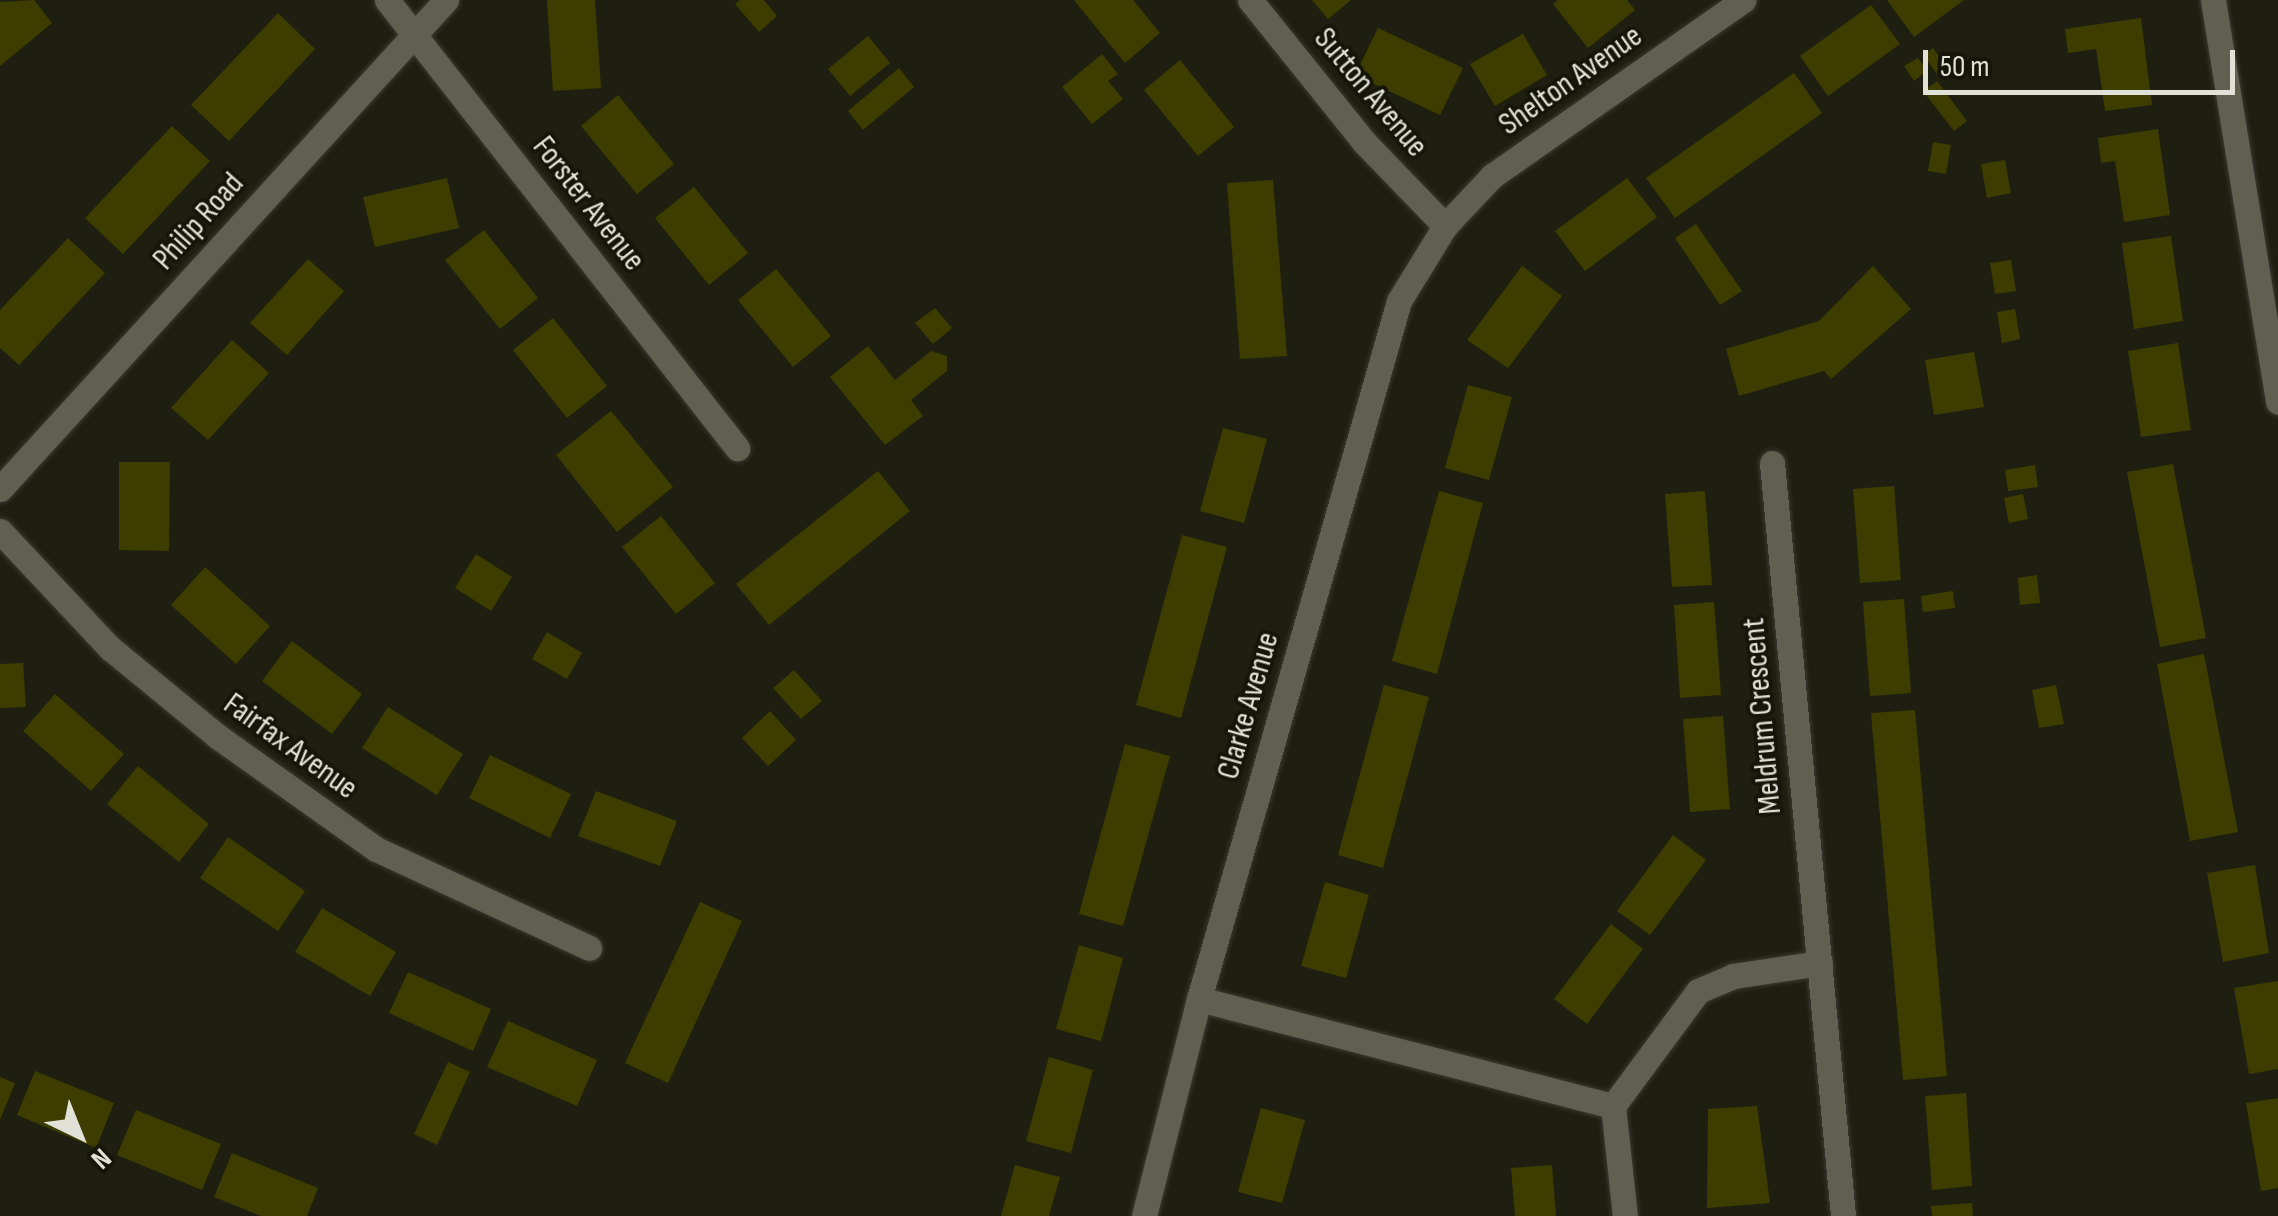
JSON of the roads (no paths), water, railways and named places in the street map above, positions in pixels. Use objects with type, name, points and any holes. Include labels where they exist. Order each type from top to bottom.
[{"type":"street","name":"Forster Avenue","points":[[388,0],[737,448]]},
{"type":"street","name":"Philip Road","points":[[0,489],[446,0]]},
{"type":"street","name":"Sutton Avenue","points":[[1250,0],[1364,142],[1444,226]]},
{"type":"street","name":"Shelton Avenue","points":[[1444,226],[1492,176],[1714,8],[1743,0]]},
{"type":"street","points":[[2212,0],[2278,402]]},
{"type":"street","name":"Clarke Avenue","points":[[1144,1216],[1199,999],[1400,301],[1444,226]]},
{"type":"street","name":"Meldrum Crescent","points":[[1772,464],[1844,1216]]},
{"type":"street","name":"Fairfax Avenue","points":[[0,531],[110,648],[218,736],[360,838],[589,948]]},
{"type":"street","points":[[1624,1216],[1613,1106],[1698,990],[1733,976],[1820,963]]},
{"type":"street","points":[[1199,999],[1613,1106]]}]
